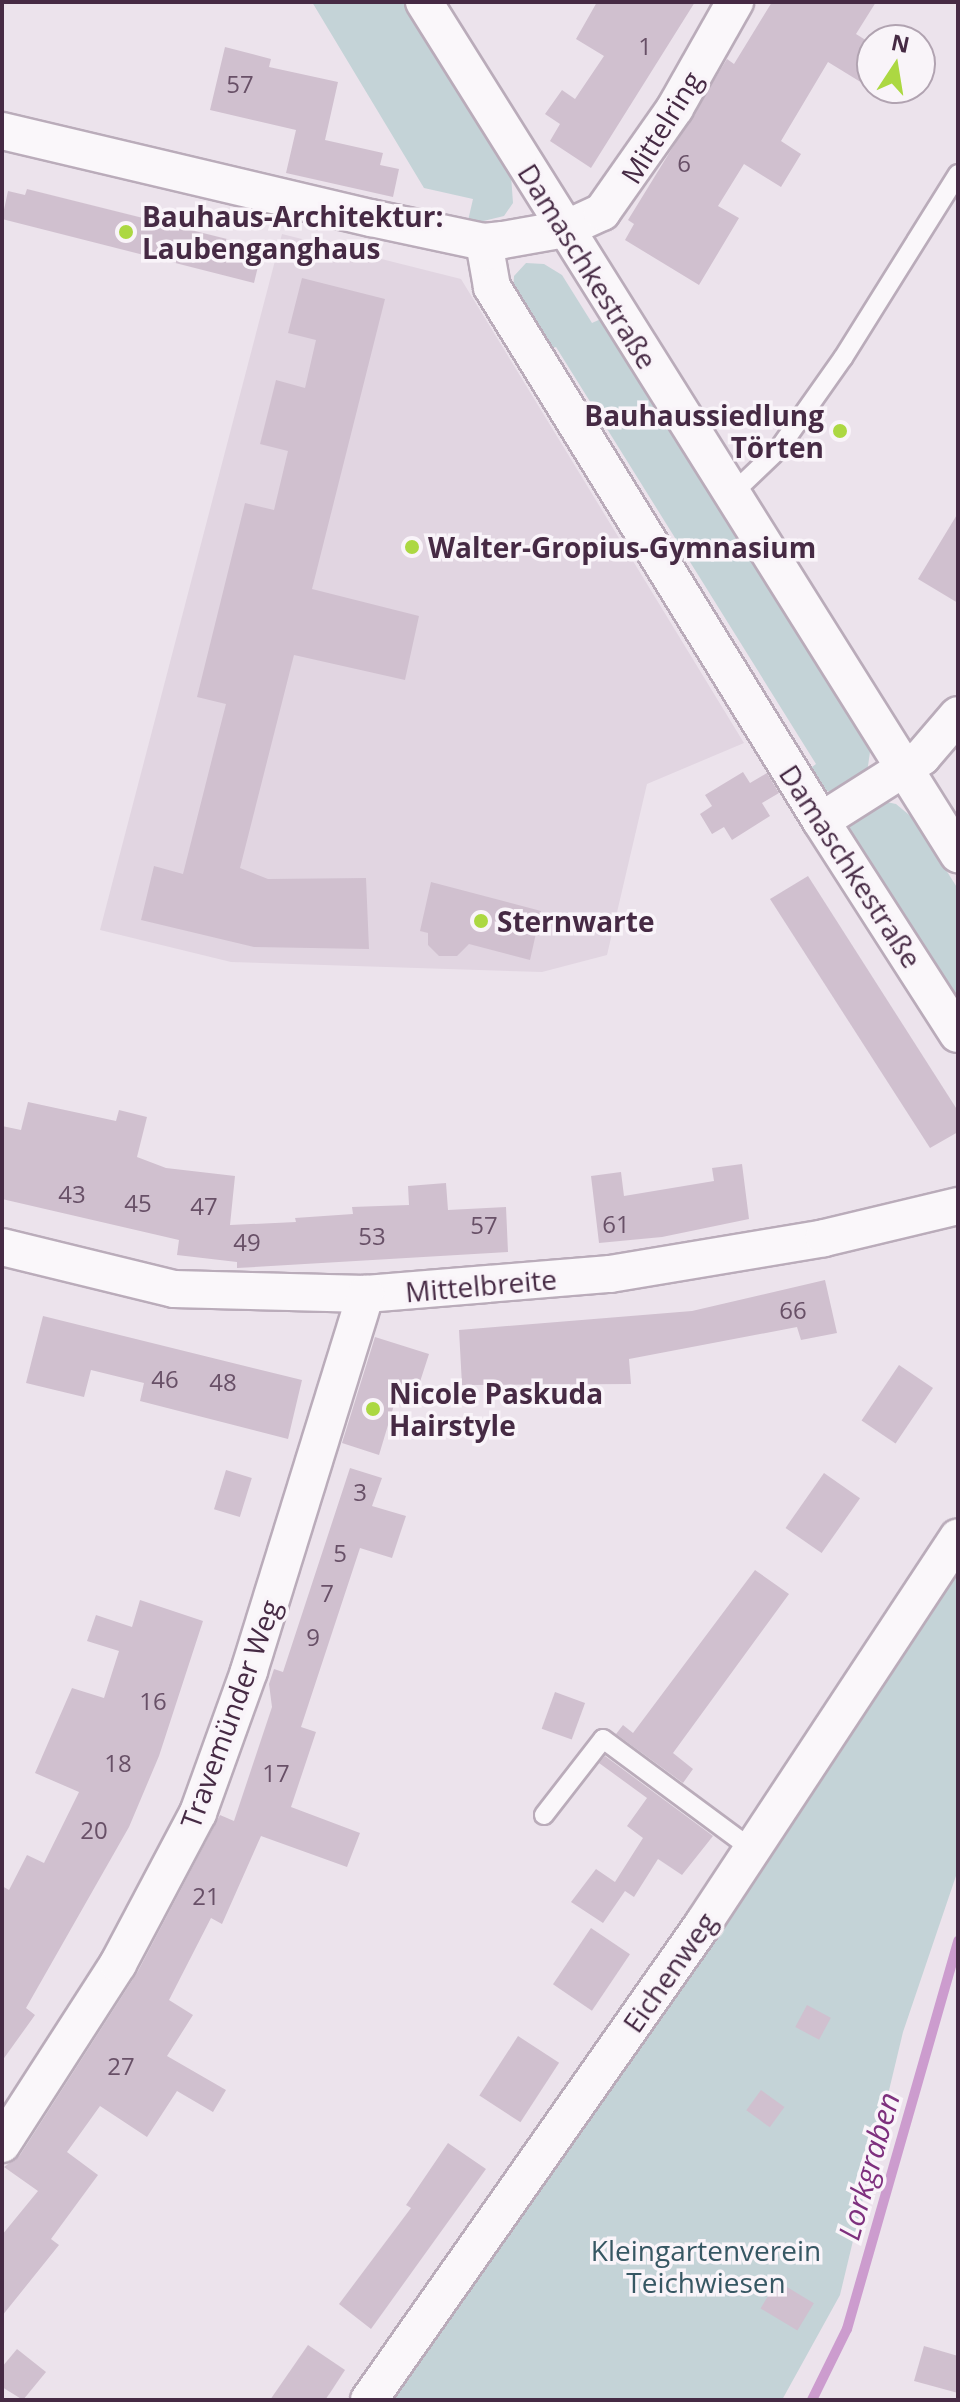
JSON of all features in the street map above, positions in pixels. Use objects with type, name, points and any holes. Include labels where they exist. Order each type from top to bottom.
[{"type":"street","name":"Damaschkestraße","points":[[424,2],[958,854]]},
{"type":"street","name":"Mittelring","points":[[484,242],[565,229],[602,212],[619,195],[735,2]]},
{"type":"street","points":[[2,133],[484,242]]},
{"type":"street","name":"Damaschkestraße","points":[[484,242],[492,287],[821,821],[958,1034]]},
{"type":"street","points":[[821,821],[903,768],[941,738],[958,715]]},
{"type":"street","name":"Mittelbreite","points":[[2,1247],[174,1289],[366,1294],[610,1274],[824,1238],[958,1206]]},
{"type":"street","name":"Travemünder Weg","points":[[2,2144],[118,1964],[198,1813],[249,1671],[366,1294]]},
{"type":"street","name":"Eichenweg","points":[[369,2400],[753,1850],[958,1538]]},
{"type":"lane","points":[[732,494],[778,450],[843,358],[958,174]]},
{"type":"lane","points":[[544,1815],[603,1739],[753,1850]]},
{"type":"shaded area","name":"Walter-Gropius-Gymnasium","points":[[282,234],[461,279],[744,743],[647,784],[607,955],[542,972],[231,962],[100,930]]},
{"type":"green space","points":[[312,2],[403,2],[511,175],[513,203],[504,216],[467,225],[473,199],[424,188]]},
{"type":"green space","points":[[526,263],[544,264],[562,275],[592,323],[603,318],[871,745],[867,773],[846,789],[822,792],[803,774],[816,764],[556,347],[548,349],[513,293],[514,276]]},
{"type":"green space","points":[[877,800],[896,804],[914,819],[958,889],[958,1004],[842,820]]},
{"type":"green space","name":"Kleingartenverein Teichwiesen","points":[[958,1567],[958,1870],[903,2032],[840,2295],[782,2400],[391,2400]]},
{"type":"building","points":[[597,2],[695,2],[591,168],[550,141],[560,124],[545,114],[562,90],[575,99],[604,56],[576,39]]},
{"type":"building","points":[[772,2],[876,2],[862,24],[856,24],[856,79],[828,62],[781,141],[801,154],[781,187],[744,164],[718,206],[739,218],[699,285],[625,240],[634,224],[628,220],[727,59],[734,64]]},
{"type":"building","points":[[225,47],[271,59],[269,67],[338,82],[325,140],[383,153],[380,165],[399,169],[393,197],[286,173],[296,130],[210,110]]},
{"type":"building","name":"Bauhaus-Architektur: Laubenganghaus","points":[[27,189],[251,245],[249,251],[261,254],[254,283],[2,219],[8,191],[25,195]]},
{"type":"building","points":[[302,278],[385,299],[312,589],[419,616],[405,680],[294,655],[240,868],[268,879],[366,878],[369,949],[254,947],[141,920],[154,866],[183,874],[226,704],[197,697],[245,503],[274,510],[288,451],[260,444],[276,380],[305,388],[316,340],[288,333]]},
{"type":"building","points":[[958,513],[958,603],[918,579]]},
{"type":"building","points":[[743,772],[750,783],[767,773],[779,793],[762,803],[770,816],[732,840],[724,827],[712,834],[700,814],[712,806],[705,795]]},
{"type":"building","points":[[808,876],[958,1111],[958,1132],[930,1148],[770,899]]},
{"type":"building","name":"Sternwarte","points":[[431,882],[541,911],[530,960],[469,944],[457,956],[439,956],[428,945],[428,933],[420,931]]},
{"type":"building","points":[[28,1102],[116,1121],[119,1110],[147,1117],[137,1157],[166,1168],[235,1176],[230,1225],[296,1222],[295,1218],[353,1214],[352,1207],[409,1205],[408,1186],[446,1183],[448,1210],[506,1207],[508,1252],[237,1268],[237,1262],[177,1255],[179,1240],[2,1199],[2,1126],[21,1130]]},
{"type":"building","points":[[742,1164],[749,1219],[662,1237],[599,1243],[591,1176],[621,1172],[624,1196],[714,1181],[712,1168]]},
{"type":"building","points":[[825,1280],[837,1333],[801,1340],[797,1327],[629,1359],[631,1384],[462,1385],[459,1330],[692,1311]]},
{"type":"building","points":[[43,1316],[302,1380],[288,1439],[140,1401],[144,1383],[91,1370],[84,1397],[26,1383]]},
{"type":"building","points":[[375,1337],[429,1354],[417,1391],[400,1385],[379,1455],[342,1443]]},
{"type":"building","points":[[899,1365],[933,1388],[896,1443],[862,1421]]},
{"type":"building","points":[[350,1468],[382,1478],[372,1506],[406,1516],[392,1558],[360,1548],[301,1727],[316,1732],[291,1807],[360,1833],[347,1867],[261,1836],[222,1924],[211,1918],[169,2000],[193,2015],[167,2056],[226,2090],[213,2112],[177,2091],[147,2137],[100,2106],[67,2152],[98,2175],[51,2239],[59,2245],[2,2316],[2,2235],[38,2191],[4,2167],[20,2155],[137,1973],[220,1815],[234,1821],[272,1707],[269,1684],[274,1669],[283,1672]]},
{"type":"building","points":[[226,1470],[252,1478],[240,1517],[214,1509]]},
{"type":"building","points":[[824,1473],[860,1498],[822,1553],[786,1528]]},
{"type":"building","points":[[755,1570],[789,1594],[673,1753],[693,1769],[683,1783],[616,1734],[623,1725],[633,1733]]},
{"type":"building","points":[[140,1600],[203,1621],[159,1756],[129,1827],[26,2008],[35,2015],[2,2061],[2,1886],[9,1890],[27,1855],[44,1863],[79,1792],[35,1773],[72,1688],[104,1698],[119,1651],[87,1641],[96,1615],[132,1627]]},
{"type":"building","points":[[555,1692],[585,1703],[572,1740],[542,1729]]},
{"type":"building","points":[[605,1756],[713,1836],[682,1875],[658,1859],[634,1897],[625,1891],[603,1923],[571,1902],[596,1869],[615,1882],[643,1838],[627,1826],[647,1798],[599,1763]]},
{"type":"building","points":[[591,1928],[630,1954],[592,2011],[553,1984]]},
{"type":"building","points":[[807,2005],[831,2018],[819,2040],[795,2027]]},
{"type":"building","points":[[518,2036],[559,2063],[520,2122],[479,2096]]},
{"type":"building","points":[[761,2090],[784,2107],[770,2127],[746,2110]]},
{"type":"building","points":[[448,2143],[486,2169],[371,2329],[339,2304],[411,2208],[406,2205]]},
{"type":"building","points":[[777,2281],[814,2303],[797,2331],[761,2308]]},
{"type":"building","points":[[308,2345],[345,2370],[330,2393],[325,2400],[270,2400]]},
{"type":"building","points":[[924,2346],[958,2356],[958,2393],[914,2381]]},
{"type":"building","points":[[17,2349],[46,2372],[23,2400],[2,2387],[2,2367]]},
{"type":"waterway","name":"Lorkgraben","points":[[812,2400],[847,2329],[958,1941]]},
{"type":"place","name":"Bauhaus-Architektur: Laubenganghaus","points":[[126,232]]},
{"type":"place","name":"Bauhaussiedlung Törten","points":[[840,431]]},
{"type":"place","name":"Walter-Gropius-Gymnasium","points":[[412,547]]},
{"type":"place","name":"Sternwarte","points":[[481,921]]},
{"type":"place","name":"Nicole Paskuda Hairstyle","points":[[373,1409]]}]
